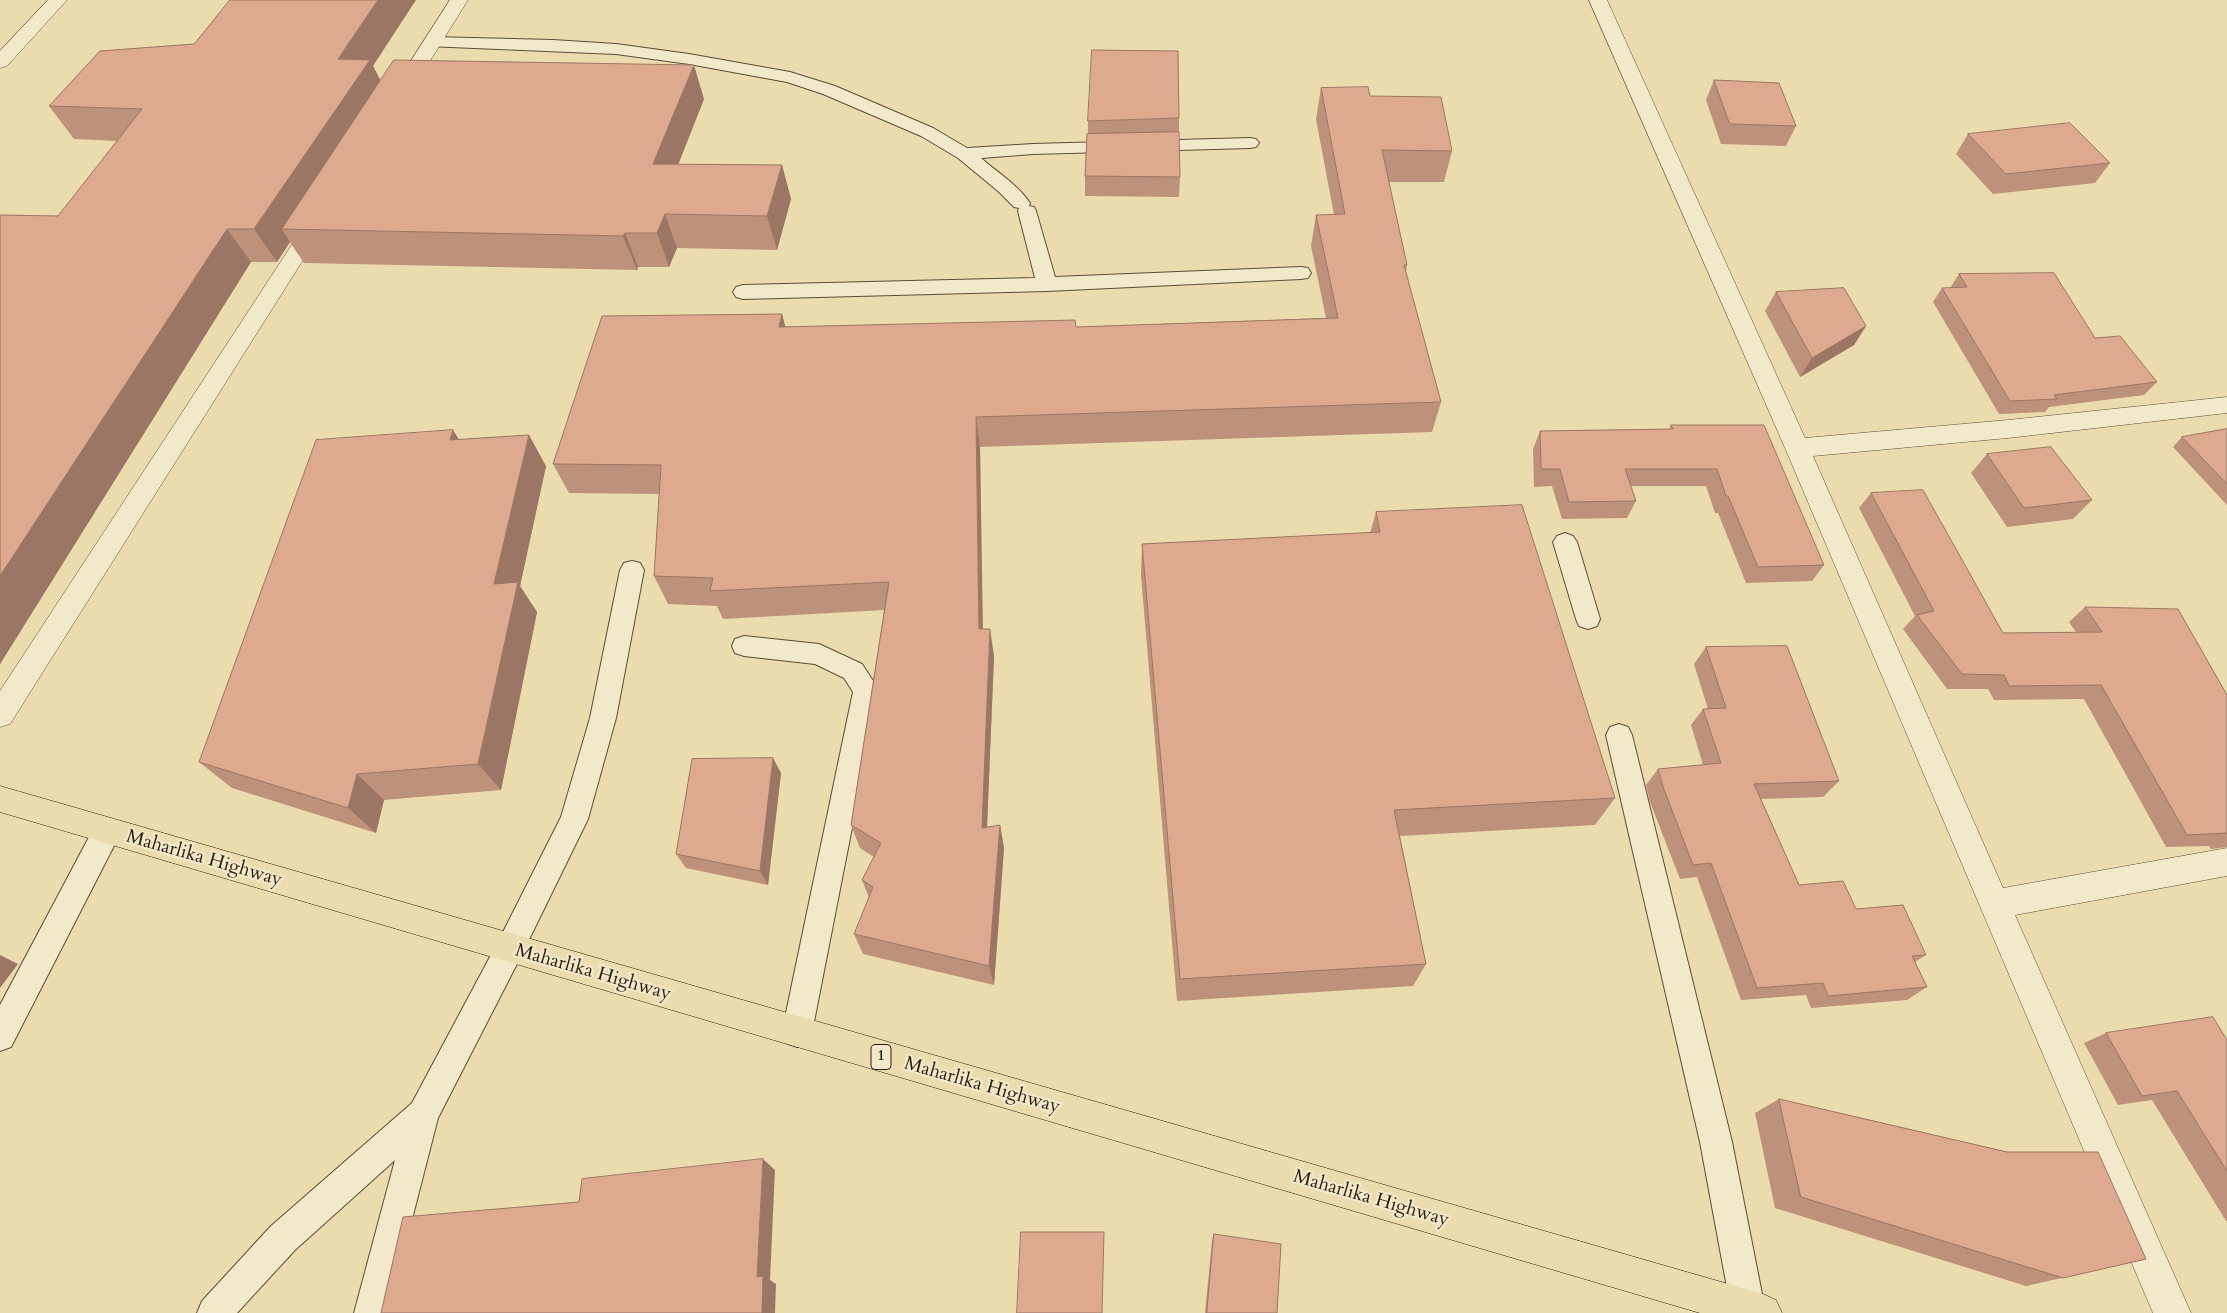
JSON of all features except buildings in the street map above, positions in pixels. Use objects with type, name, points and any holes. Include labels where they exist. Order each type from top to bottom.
[{"type":"main road","name":"Maharlika Highway","points":[[0,799],[1756,1311]]},
{"type":"street","points":[[0,62],[58,0]]},
{"type":"street","points":[[391,109],[459,0]]},
{"type":"street","points":[[1598,0],[1797,448],[1993,904],[2172,1313]]},
{"type":"street","points":[[0,715],[326,208]]},
{"type":"street","points":[[1797,448],[2008,429],[2227,405]]},
{"type":"street","points":[[1993,904],[2227,862]]},
{"type":"lane","points":[[433,42],[553,45],[616,49],[689,59],[790,77],[829,90],[927,132],[964,154],[1005,187],[1024,207],[1047,284]]},
{"type":"lane","points":[[964,154],[1033,149],[1250,143]]},
{"type":"lane","points":[[743,292],[1047,284],[1301,272]]},
{"type":"lane","points":[[1565,542],[1588,619]]},
{"type":"lane","points":[[371,1313],[423,1114],[510,948],[574,819],[603,718],[632,570]]},
{"type":"lane","points":[[744,646],[819,654],[853,671],[866,690],[797,1032]]},
{"type":"lane","points":[[1619,735],[1756,1311]]},
{"type":"lane","points":[[0,1036],[107,831]]},
{"type":"lane","points":[[214,1313],[283,1238],[423,1114]]}]
